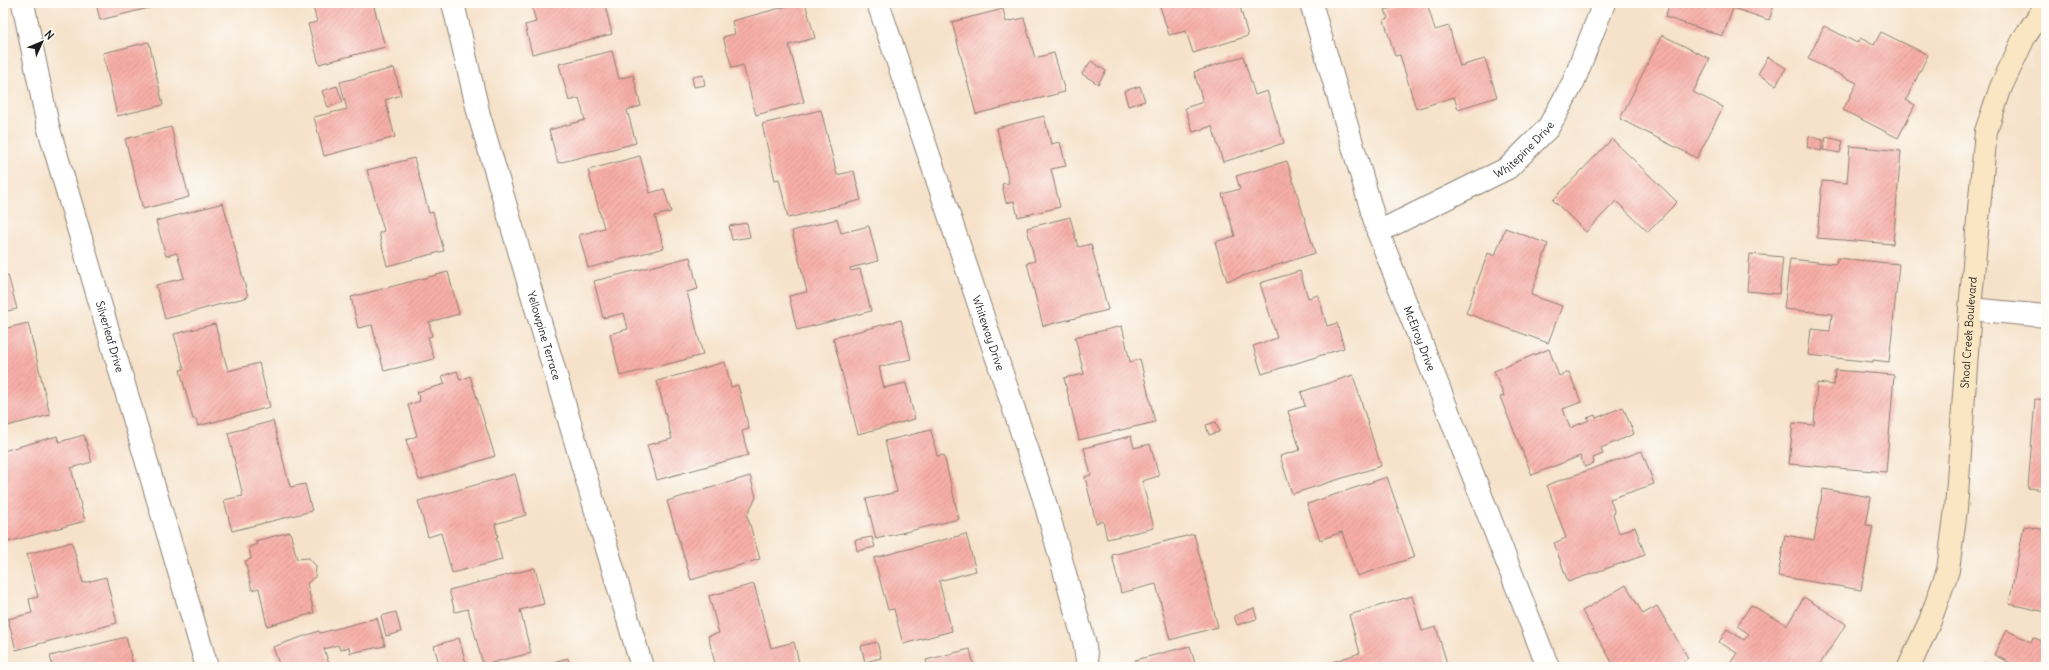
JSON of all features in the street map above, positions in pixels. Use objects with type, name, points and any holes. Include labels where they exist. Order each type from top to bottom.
[{"type":"street","name":"Silverleaf Drive","points":[[23,3],[48,126],[207,667]]},
{"type":"street","name":"Yellowpine Terrace","points":[[453,3],[479,115],[642,667]]},
{"type":"street","name":"Whiteway Drive","points":[[878,3],[1044,499],[1084,641],[1088,667]]},
{"type":"street","name":"McElroy Drive","points":[[1311,3],[1378,232],[1548,667]]},
{"type":"street","name":"Whitepine Drive","points":[[1378,232],[1508,168],[1548,128],[1573,83],[1604,3]]},
{"type":"street","name":"Shoal Creek Boulevard","points":[[1909,667],[1930,621],[1948,570],[1956,509],[1970,309],[1986,130],[2001,87],[2024,38],[2046,5]]},
{"type":"street","points":[[1970,309],[2046,316]]},
{"type":"building","points":[[96,3],[165,3],[165,4],[100,20]]},
{"type":"building","points":[[312,3],[373,3],[385,47],[319,64],[308,24],[317,22]]},
{"type":"building","points":[[531,3],[602,3],[603,6],[605,5],[612,34],[532,54],[525,25],[536,22]]},
{"type":"building","points":[[799,3],[805,3],[815,38],[789,45],[804,102],[756,115],[743,65],[732,68],[723,37],[735,34],[732,21]]},
{"type":"building","points":[[944,3],[961,3],[961,4],[945,7]]},
{"type":"building","points":[[1159,3],[1239,3],[1248,36],[1193,53],[1186,31],[1169,35]]},
{"type":"building","points":[[1408,3],[1427,3],[1435,30],[1449,26],[1460,66],[1485,59],[1497,97],[1458,109],[1454,97],[1416,109],[1400,55],[1395,56],[1384,20],[1388,18],[1385,10]]},
{"type":"building","points":[[1670,3],[1775,3],[1769,20],[1733,8],[1723,36],[1665,17]]},
{"type":"building","points":[[1003,9],[1006,22],[1024,18],[1035,58],[1054,53],[1065,92],[976,114],[952,22]]},
{"type":"building","points":[[1824,26],[1857,43],[1860,38],[1874,45],[1881,32],[1928,55],[1906,100],[1915,105],[1898,138],[1843,110],[1857,83],[1808,59]]},
{"type":"building","points":[[1662,35],[1710,59],[1693,92],[1723,107],[1697,158],[1620,119]]},
{"type":"building","points":[[149,42],[163,105],[117,116],[103,53]]},
{"type":"building","points":[[612,51],[619,79],[633,75],[641,106],[627,110],[636,143],[558,163],[549,130],[585,120],[579,98],[569,101],[559,64]]},
{"type":"building","points":[[1243,56],[1255,95],[1267,91],[1284,143],[1223,162],[1212,126],[1193,132],[1185,108],[1203,102],[1194,72]]},
{"type":"building","points":[[1768,57],[1786,68],[1776,85],[1758,74]]},
{"type":"building","points":[[1091,61],[1106,71],[1098,84],[1082,74]]},
{"type":"building","points":[[394,68],[401,95],[385,100],[395,137],[324,156],[314,117],[347,109],[340,82]]},
{"type":"building","points":[[703,75],[705,85],[694,87],[692,77]]},
{"type":"building","points":[[337,86],[343,102],[328,107],[322,91]]},
{"type":"building","points":[[1140,86],[1145,101],[1128,106],[1124,91]]},
{"type":"building","points":[[821,110],[837,175],[854,171],[861,200],[788,218],[779,179],[775,180],[762,124]]},
{"type":"building","points":[[1044,116],[1051,144],[1060,142],[1066,166],[1051,169],[1060,207],[1018,217],[1014,201],[1006,203],[1002,184],[1009,183],[997,128]]},
{"type":"building","points":[[171,127],[189,197],[143,209],[125,139]]},
{"type":"building","points":[[1809,136],[1823,140],[1821,151],[1807,147]]},
{"type":"building","points":[[1826,137],[1843,141],[1840,153],[1823,150]]},
{"type":"building","points":[[1612,139],[1677,202],[1648,232],[1616,201],[1586,232],[1553,200]]},
{"type":"building","points":[[1850,146],[1901,151],[1893,244],[1817,238],[1822,181],[1847,183]]},
{"type":"building","points":[[640,156],[650,193],[664,189],[671,212],[655,216],[664,248],[588,268],[579,235],[604,228],[588,170]]},
{"type":"building","points":[[414,158],[429,213],[433,212],[444,251],[387,266],[379,233],[384,231],[367,170]]},
{"type":"building","points":[[1287,161],[1315,253],[1227,281],[1215,242],[1235,236],[1222,194],[1240,189],[1236,176]]},
{"type":"building","points":[[223,203],[248,297],[165,319],[156,285],[184,278],[177,253],[166,256],[156,221]]},
{"type":"building","points":[[1070,217],[1078,247],[1091,244],[1108,310],[1043,326],[1027,263],[1035,261],[1027,228]]},
{"type":"building","points":[[837,219],[841,233],[869,226],[878,261],[850,268],[851,271],[860,269],[871,311],[797,330],[789,296],[807,292],[792,231]]},
{"type":"building","points":[[747,223],[750,237],[732,240],[729,226]]},
{"type":"building","points":[[1505,228],[1548,244],[1531,295],[1562,306],[1548,343],[1466,313],[1488,253],[1495,256]]},
{"type":"building","points":[[1750,254],[1783,257],[1779,294],[1747,291]]},
{"type":"building","points":[[690,257],[698,289],[687,292],[703,355],[620,376],[610,334],[628,329],[624,313],[603,318],[594,281]]},
{"type":"building","points":[[1837,258],[1899,264],[1889,362],[1873,360],[1873,362],[1808,355],[1811,329],[1830,331],[1832,314],[1784,309],[1790,259],[1836,264]]},
{"type":"building","points":[[1300,271],[1308,298],[1318,295],[1327,326],[1337,323],[1344,348],[1262,374],[1253,346],[1277,338],[1260,283]]},
{"type":"building","points":[[448,272],[459,314],[429,322],[432,336],[428,337],[434,359],[384,371],[372,325],[358,328],[351,297]]},
{"type":"building","points":[[8,275],[17,309],[3,312],[3,277]]},
{"type":"building","points":[[901,320],[911,359],[879,367],[884,388],[906,383],[915,419],[858,434],[833,338]]},
{"type":"building","points":[[28,323],[50,415],[3,427],[3,329]]},
{"type":"building","points":[[215,324],[228,371],[259,363],[270,407],[198,426],[196,419],[193,419],[180,370],[184,369],[174,334]]},
{"type":"building","points":[[1122,326],[1130,362],[1140,359],[1155,422],[1079,440],[1064,378],[1084,374],[1075,337]]},
{"type":"building","points":[[1549,349],[1559,376],[1569,372],[1581,402],[1563,409],[1570,428],[1589,420],[1587,418],[1595,415],[1596,418],[1623,407],[1634,434],[1601,448],[1603,454],[1593,458],[1594,463],[1585,467],[1580,456],[1532,475],[1500,397],[1504,396],[1494,371]]},
{"type":"building","points":[[725,362],[731,387],[738,385],[749,429],[742,431],[748,455],[657,480],[647,445],[672,439],[657,381]]},
{"type":"building","points":[[1835,370],[1894,375],[1886,472],[1789,464],[1793,423],[1814,425],[1817,383],[1834,385]]},
{"type":"building","points":[[457,371],[460,380],[470,376],[495,456],[419,480],[406,440],[417,436],[408,405],[420,401],[417,392],[445,384],[442,376]]},
{"type":"building","points":[[1353,375],[1381,466],[1292,494],[1280,456],[1300,450],[1288,411],[1305,406],[1301,392]]},
{"type":"building","points":[[2035,399],[2046,400],[2046,490],[2028,488]]},
{"type":"building","points":[[273,421],[290,487],[305,484],[312,511],[232,531],[224,500],[243,496],[228,433]]},
{"type":"building","points":[[1216,422],[1219,432],[1209,435],[1206,425]]},
{"type":"building","points":[[931,430],[937,456],[944,455],[959,519],[876,539],[866,499],[897,492],[885,441]]},
{"type":"building","points":[[84,435],[92,462],[71,468],[85,521],[4,543],[3,451],[57,436],[59,442]]},
{"type":"building","points":[[1131,436],[1134,448],[1150,444],[1159,476],[1142,481],[1154,528],[1107,539],[1103,521],[1096,523],[1085,477],[1091,475],[1084,448]]},
{"type":"building","points":[[1642,451],[1654,484],[1610,499],[1615,513],[1613,514],[1619,533],[1635,527],[1645,555],[1568,582],[1554,543],[1566,538],[1547,485]]},
{"type":"building","points":[[515,474],[526,515],[495,524],[498,537],[496,537],[502,560],[452,573],[441,533],[428,537],[418,501]]},
{"type":"building","points":[[750,476],[756,497],[747,515],[760,559],[691,580],[667,501]]},
{"type":"building","points":[[1387,477],[1415,557],[1357,576],[1342,532],[1320,540],[1307,504]]},
{"type":"building","points":[[1823,489],[1871,497],[1866,525],[1873,526],[1861,590],[1778,576],[1785,535],[1814,540]]},
{"type":"building","points":[[2024,526],[2046,530],[2046,612],[2009,604]]},
{"type":"building","points":[[290,532],[297,559],[309,558],[316,566],[315,577],[307,584],[314,613],[267,626],[259,588],[252,590],[245,561],[251,559],[249,547],[257,544],[255,541]]},
{"type":"building","points":[[966,534],[976,571],[939,581],[952,631],[903,644],[894,609],[888,610],[874,558]]},
{"type":"building","points":[[1194,534],[1218,627],[1170,640],[1156,584],[1121,593],[1112,555]]},
{"type":"building","points":[[872,537],[875,547],[857,551],[855,540]]},
{"type":"building","points":[[72,542],[83,583],[106,577],[117,623],[16,650],[8,619],[32,613],[29,599],[38,597],[27,554]]},
{"type":"building","points":[[535,568],[544,604],[520,610],[531,653],[483,665],[468,609],[455,612],[449,590]]},
{"type":"building","points":[[754,584],[771,648],[794,642],[800,667],[716,667],[708,636],[719,633],[709,596]]},
{"type":"building","points":[[1626,585],[1643,614],[1657,606],[1688,658],[1674,667],[1615,667],[1582,611]]},
{"type":"building","points":[[1412,596],[1422,631],[1436,627],[1448,667],[1327,667],[1326,664],[1360,653],[1349,615]]},
{"type":"building","points":[[1804,597],[1846,624],[1818,667],[1740,667],[1731,662],[1737,653],[1719,642],[1727,629],[1744,640],[1749,634],[1737,626],[1751,605],[1787,625]]},
{"type":"building","points":[[1254,608],[1257,619],[1237,625],[1234,616]]},
{"type":"building","points":[[396,612],[401,632],[386,636],[381,616]]},
{"type":"building","points":[[377,618],[385,646],[350,653],[349,647],[340,650],[338,645],[324,649],[330,667],[280,667],[273,647],[319,631],[320,633]]},
{"type":"building","points":[[2006,630],[2031,642],[2033,637],[2046,643],[2046,667],[2019,667],[1994,655]]},
{"type":"building","points":[[126,637],[133,665],[136,664],[137,667],[53,667],[50,656]]},
{"type":"building","points":[[459,638],[467,667],[440,667],[434,646]]},
{"type":"building","points":[[877,642],[881,658],[865,662],[861,646]]},
{"type":"building","points":[[1190,646],[1196,667],[1137,667],[1135,660]]},
{"type":"building","points":[[970,649],[974,667],[928,667],[926,660]]},
{"type":"building","points":[[568,658],[570,667],[538,667],[538,666]]},
{"type":"building","points":[[1987,663],[1995,667],[1986,667]]}]
